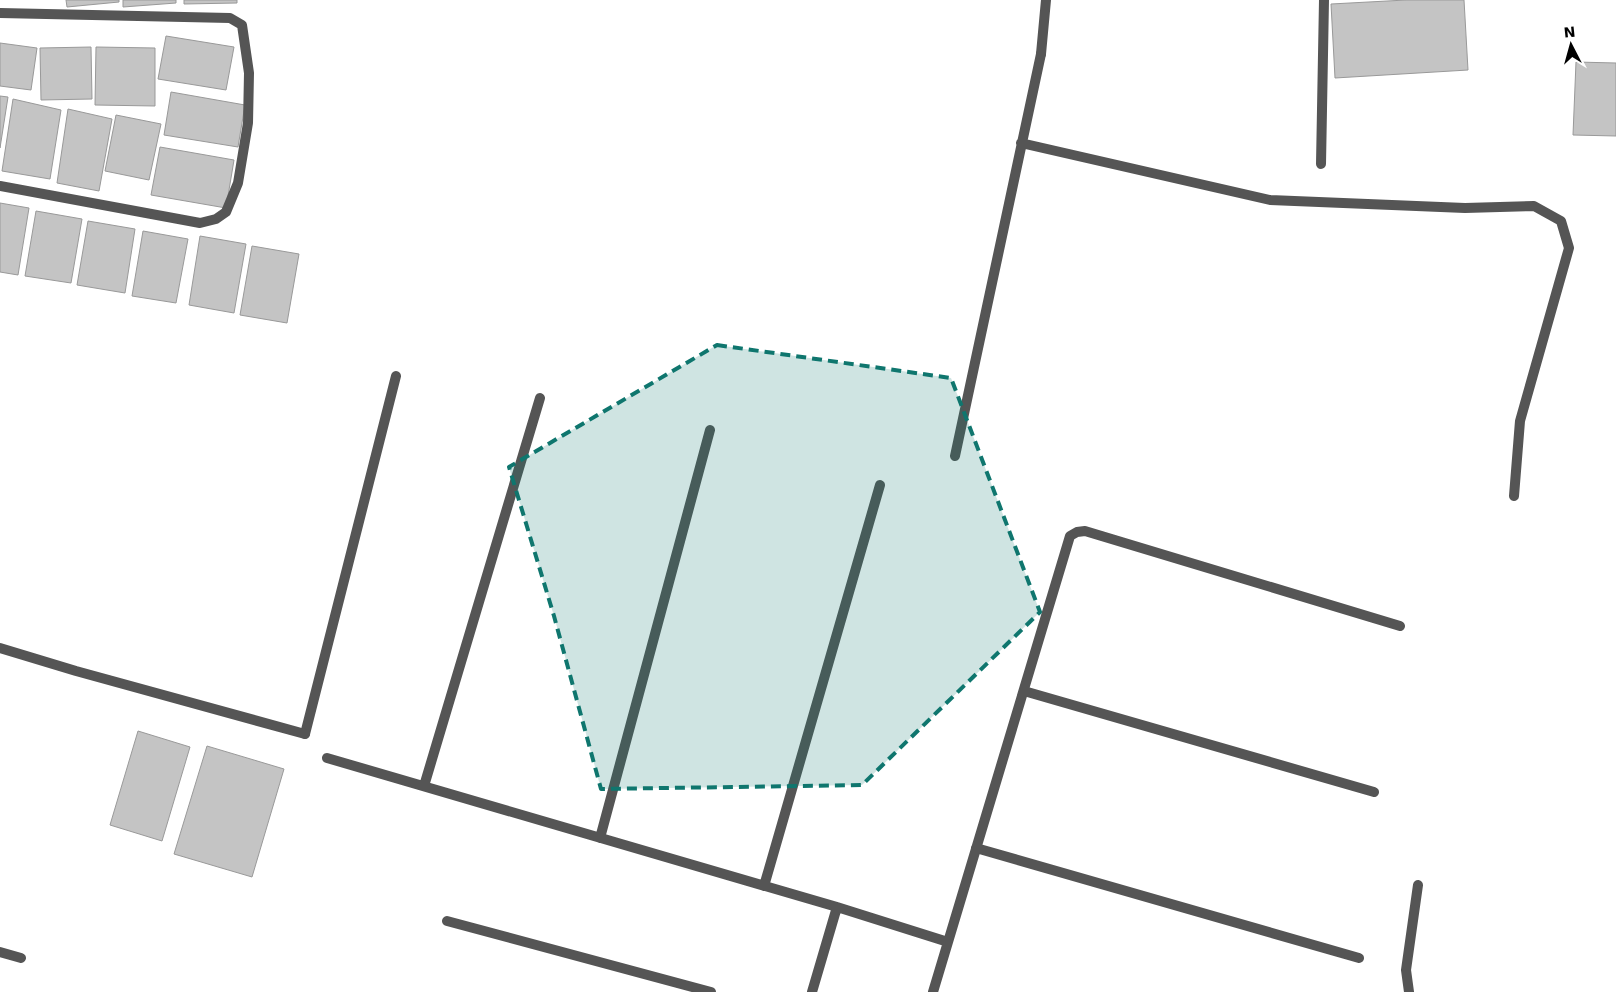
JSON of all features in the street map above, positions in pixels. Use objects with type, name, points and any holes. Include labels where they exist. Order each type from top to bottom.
[{"type":"street","points":[[955,456],[1030,107],[1040,54],[1046,0]]},
{"type":"street","points":[[1321,164],[1324,0]]},
{"type":"street","points":[[0,13],[230,18],[242,25],[249,73],[248,123],[238,184],[226,212],[216,219],[200,223],[0,186]]},
{"type":"street","points":[[1021,143],[1270,200],[1465,208],[1534,206],[1561,221],[1569,248],[1520,421],[1514,496]]},
{"type":"street","points":[[0,648],[76,671],[305,734],[396,376]]},
{"type":"street","points":[[424,786],[540,398]]},
{"type":"street","points":[[600,838],[710,430]]},
{"type":"street","points":[[764,886],[880,485]]},
{"type":"street","points":[[933,992],[1070,536],[1077,532],[1085,531],[1400,626]]},
{"type":"street","points":[[1024,691],[1374,792]]},
{"type":"street","points":[[327,758],[837,907],[948,942]]},
{"type":"street","points":[[976,848],[1359,958]]},
{"type":"street","points":[[1409,992],[1406,970],[1418,885]]},
{"type":"street","points":[[812,992],[837,907]]},
{"type":"street","points":[[447,921],[711,992]]},
{"type":"street","points":[[0,952],[21,958]]},
{"type":"highlighted area","points":[[717,345],[951,378],[1040,612],[862,785],[601,789],[554,616],[509,467]]},
{"type":"building","points":[[66,0],[119,0],[119,2],[67,7]]},
{"type":"building","points":[[123,0],[176,0],[176,3],[123,7]]},
{"type":"building","points":[[184,0],[237,0],[237,3],[184,4]]},
{"type":"building","points":[[1406,0],[1464,0],[1468,70],[1335,78],[1331,4]]},
{"type":"building","points":[[166,36],[234,47],[226,90],[158,79]]},
{"type":"building","points":[[0,43],[37,48],[31,90],[0,86]]},
{"type":"building","points":[[91,47],[92,99],[41,100],[40,48]]},
{"type":"building","points":[[96,47],[155,48],[155,106],[95,105]]},
{"type":"building","points":[[1576,62],[1616,63],[1616,136],[1573,135]]},
{"type":"building","points":[[171,92],[245,105],[238,147],[164,135]]},
{"type":"building","points":[[0,96],[8,97],[0,148]]},
{"type":"building","points":[[13,99],[61,110],[50,179],[2,171]]},
{"type":"building","points":[[68,109],[112,119],[99,191],[57,183]]},
{"type":"building","points":[[116,115],[161,124],[149,180],[105,171]]},
{"type":"building","points":[[160,147],[234,160],[226,208],[151,195]]},
{"type":"building","points":[[0,203],[29,208],[18,275],[0,272]]},
{"type":"building","points":[[36,211],[82,219],[71,283],[25,276]]},
{"type":"building","points":[[88,221],[135,229],[125,293],[77,285]]},
{"type":"building","points":[[143,231],[188,239],[176,303],[132,296]]},
{"type":"building","points":[[200,236],[246,244],[234,313],[189,305]]},
{"type":"building","points":[[252,246],[299,254],[287,323],[240,315]]},
{"type":"building","points":[[138,731],[190,747],[162,841],[110,825]]},
{"type":"building","points":[[207,746],[284,769],[252,877],[174,854]]}]
